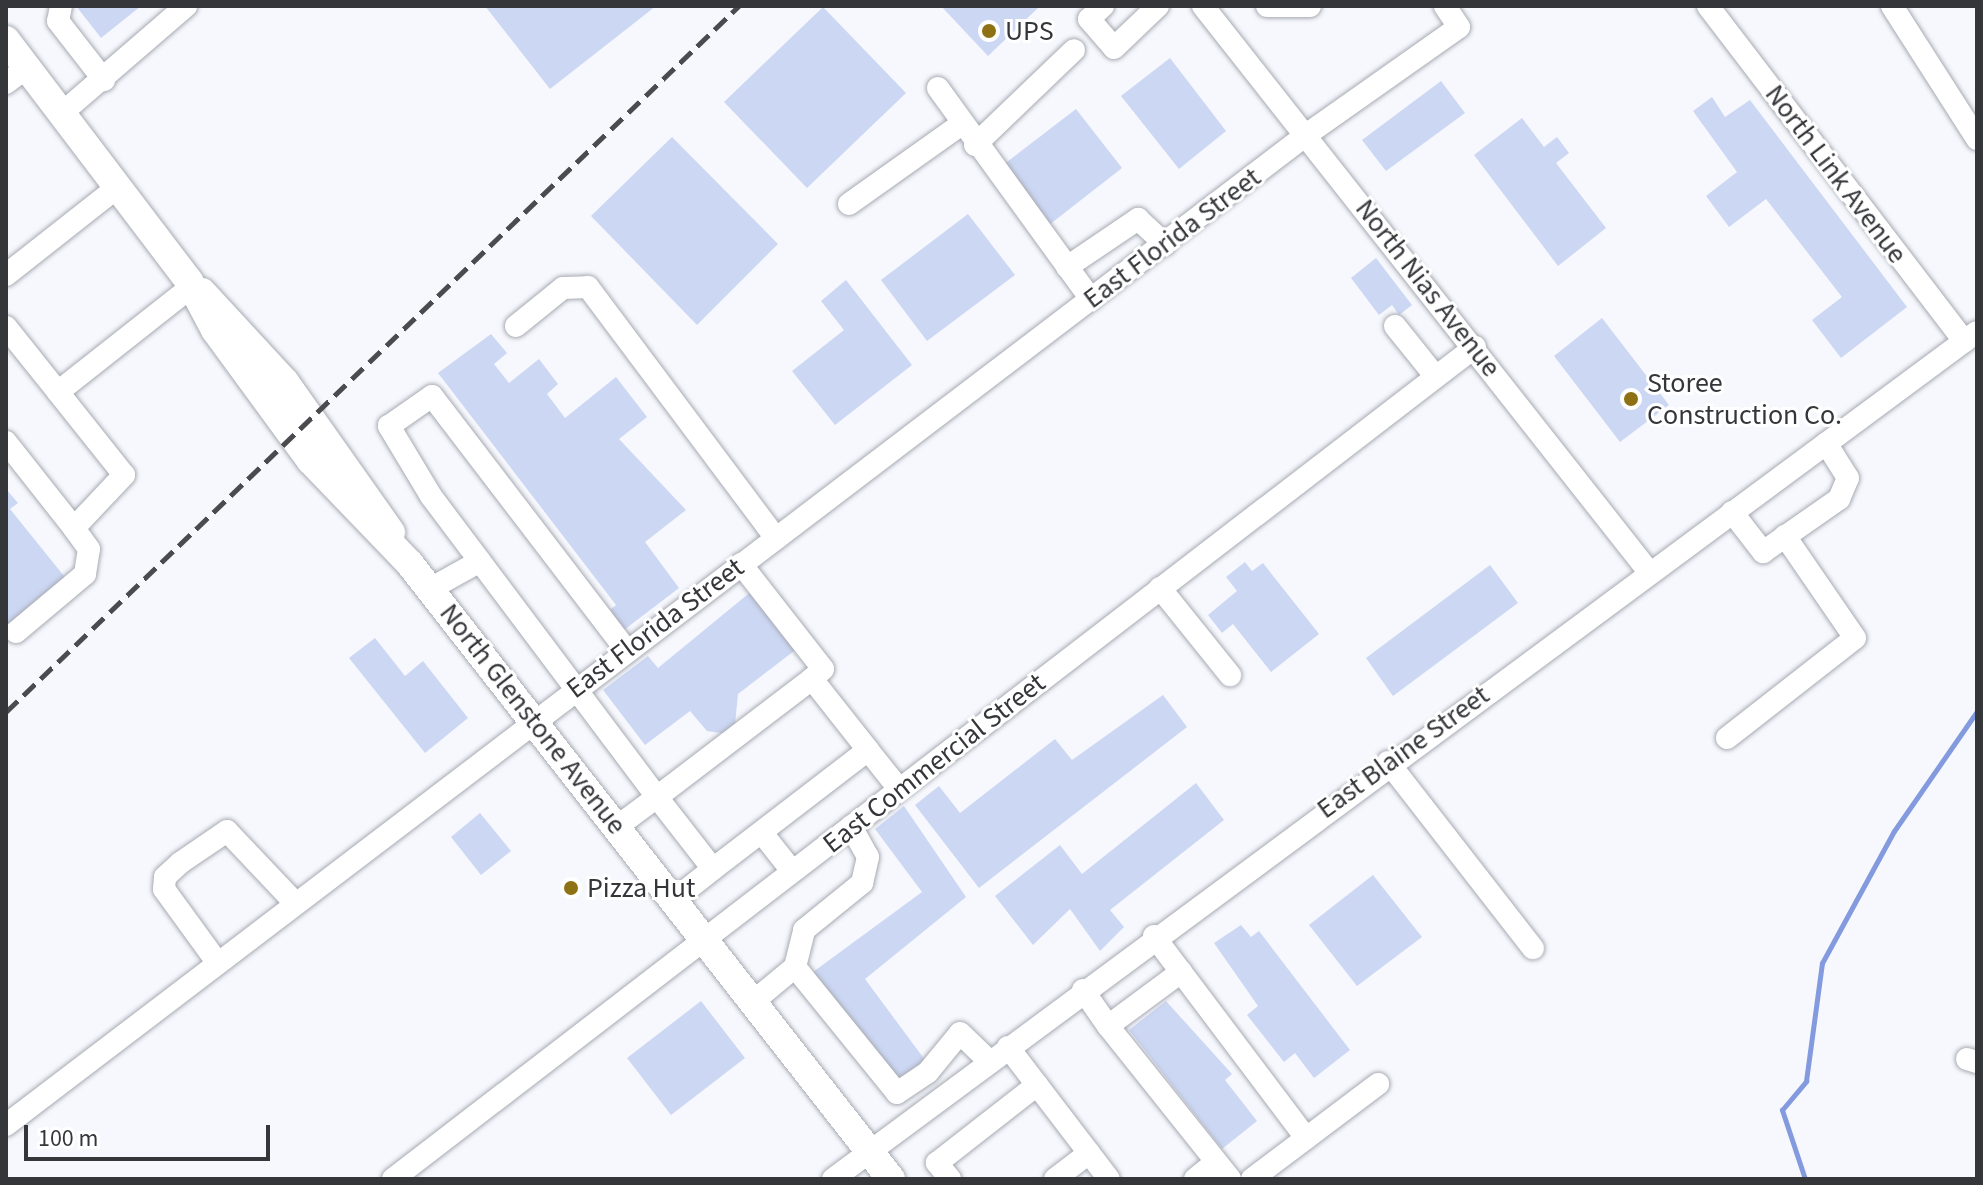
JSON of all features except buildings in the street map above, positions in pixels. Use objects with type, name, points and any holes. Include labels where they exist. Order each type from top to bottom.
[{"type":"main road","name":"North Glenstone Avenue","points":[[6,40],[16,75],[62,113],[190,284],[285,382],[368,493],[410,564],[440,581],[533,719],[891,1179]]},
{"type":"street","points":[[61,6],[58,21],[104,80]]},
{"type":"street","points":[[62,113],[104,80],[186,6]]},
{"type":"street","points":[[1103,6],[1089,19],[1114,48],[1158,6]]},
{"type":"street","name":"North Nias Avenue","points":[[1203,6],[1475,347],[1649,572]]},
{"type":"street","points":[[1267,6],[1310,6]]},
{"type":"street","name":"East Florida Street","points":[[6,1125],[533,719],[1306,135],[1459,27],[1445,6]]},
{"type":"street","name":"North Link Avenue","points":[[1708,6],[1970,337]]},
{"type":"street","points":[[1892,6],[1977,139]]},
{"type":"street","points":[[975,145],[1074,50]]},
{"type":"street","points":[[938,88],[960,125],[1091,299]]},
{"type":"street","points":[[849,204],[960,125]]},
{"type":"street","points":[[6,275],[119,186]]},
{"type":"street","points":[[1067,267],[1138,219],[1165,244]]},
{"type":"street","points":[[58,392],[190,284]]},
{"type":"street","points":[[516,326],[563,288],[588,287],[776,538]]},
{"type":"street","points":[[1395,326],[1436,377]]},
{"type":"street","name":"East Blaine Street","points":[[833,1179],[1388,762],[1970,337]]},
{"type":"street","points":[[9,338],[58,392],[124,475],[74,528]]},
{"type":"street","name":"East Commercial Street","points":[[393,1179],[1475,347]]},
{"type":"street","points":[[626,650],[432,396],[389,426],[474,554],[713,869]]},
{"type":"street","points":[[6,442],[89,549],[85,574],[16,632]]},
{"type":"street","points":[[1732,512],[1763,552],[1785,536],[1847,490],[1848,478],[1826,443]]},
{"type":"street","points":[[1727,738],[1855,638],[1785,536]]},
{"type":"street","points":[[440,581],[450,560],[474,554]]},
{"type":"street","points":[[618,826],[823,669],[741,564]]},
{"type":"street","points":[[1160,588],[1230,675]]},
{"type":"street","points":[[812,679],[899,789]]},
{"type":"street","points":[[675,899],[868,750]]},
{"type":"street","points":[[1388,762],[1533,948]]},
{"type":"street","points":[[754,1001],[795,967],[804,930],[855,891],[868,866],[851,826]]},
{"type":"street","points":[[217,962],[164,889],[165,877],[180,863],[227,831],[295,903]]},
{"type":"street","points":[[762,833],[792,871]]},
{"type":"street","points":[[1154,936],[1306,1138]]},
{"type":"street","points":[[795,967],[897,1093],[928,1072],[960,1033],[989,1061]]},
{"type":"street","points":[[1108,1026],[1181,972]]},
{"type":"street","points":[[1083,990],[1223,1171],[1195,1179]]},
{"type":"street","points":[[1008,1047],[1109,1179]]},
{"type":"street","points":[[1252,1179],[1378,1084]]},
{"type":"street","points":[[950,1179],[937,1163],[1037,1085]]},
{"type":"street","points":[[1055,1179],[1089,1153]]},
{"type":"waterway","points":[[1805,1179],[1782,1110],[1806,1081],[1822,963],[1894,831],[1977,711]]},
{"type":"railway","points":[[6,712],[739,6]]},
{"type":"place","name":"UPS","points":[[989,31]]},
{"type":"place","name":"Storee Construction Co.","points":[[1631,399]]},
{"type":"place","name":"Pizza Hut","points":[[571,888]]}]
